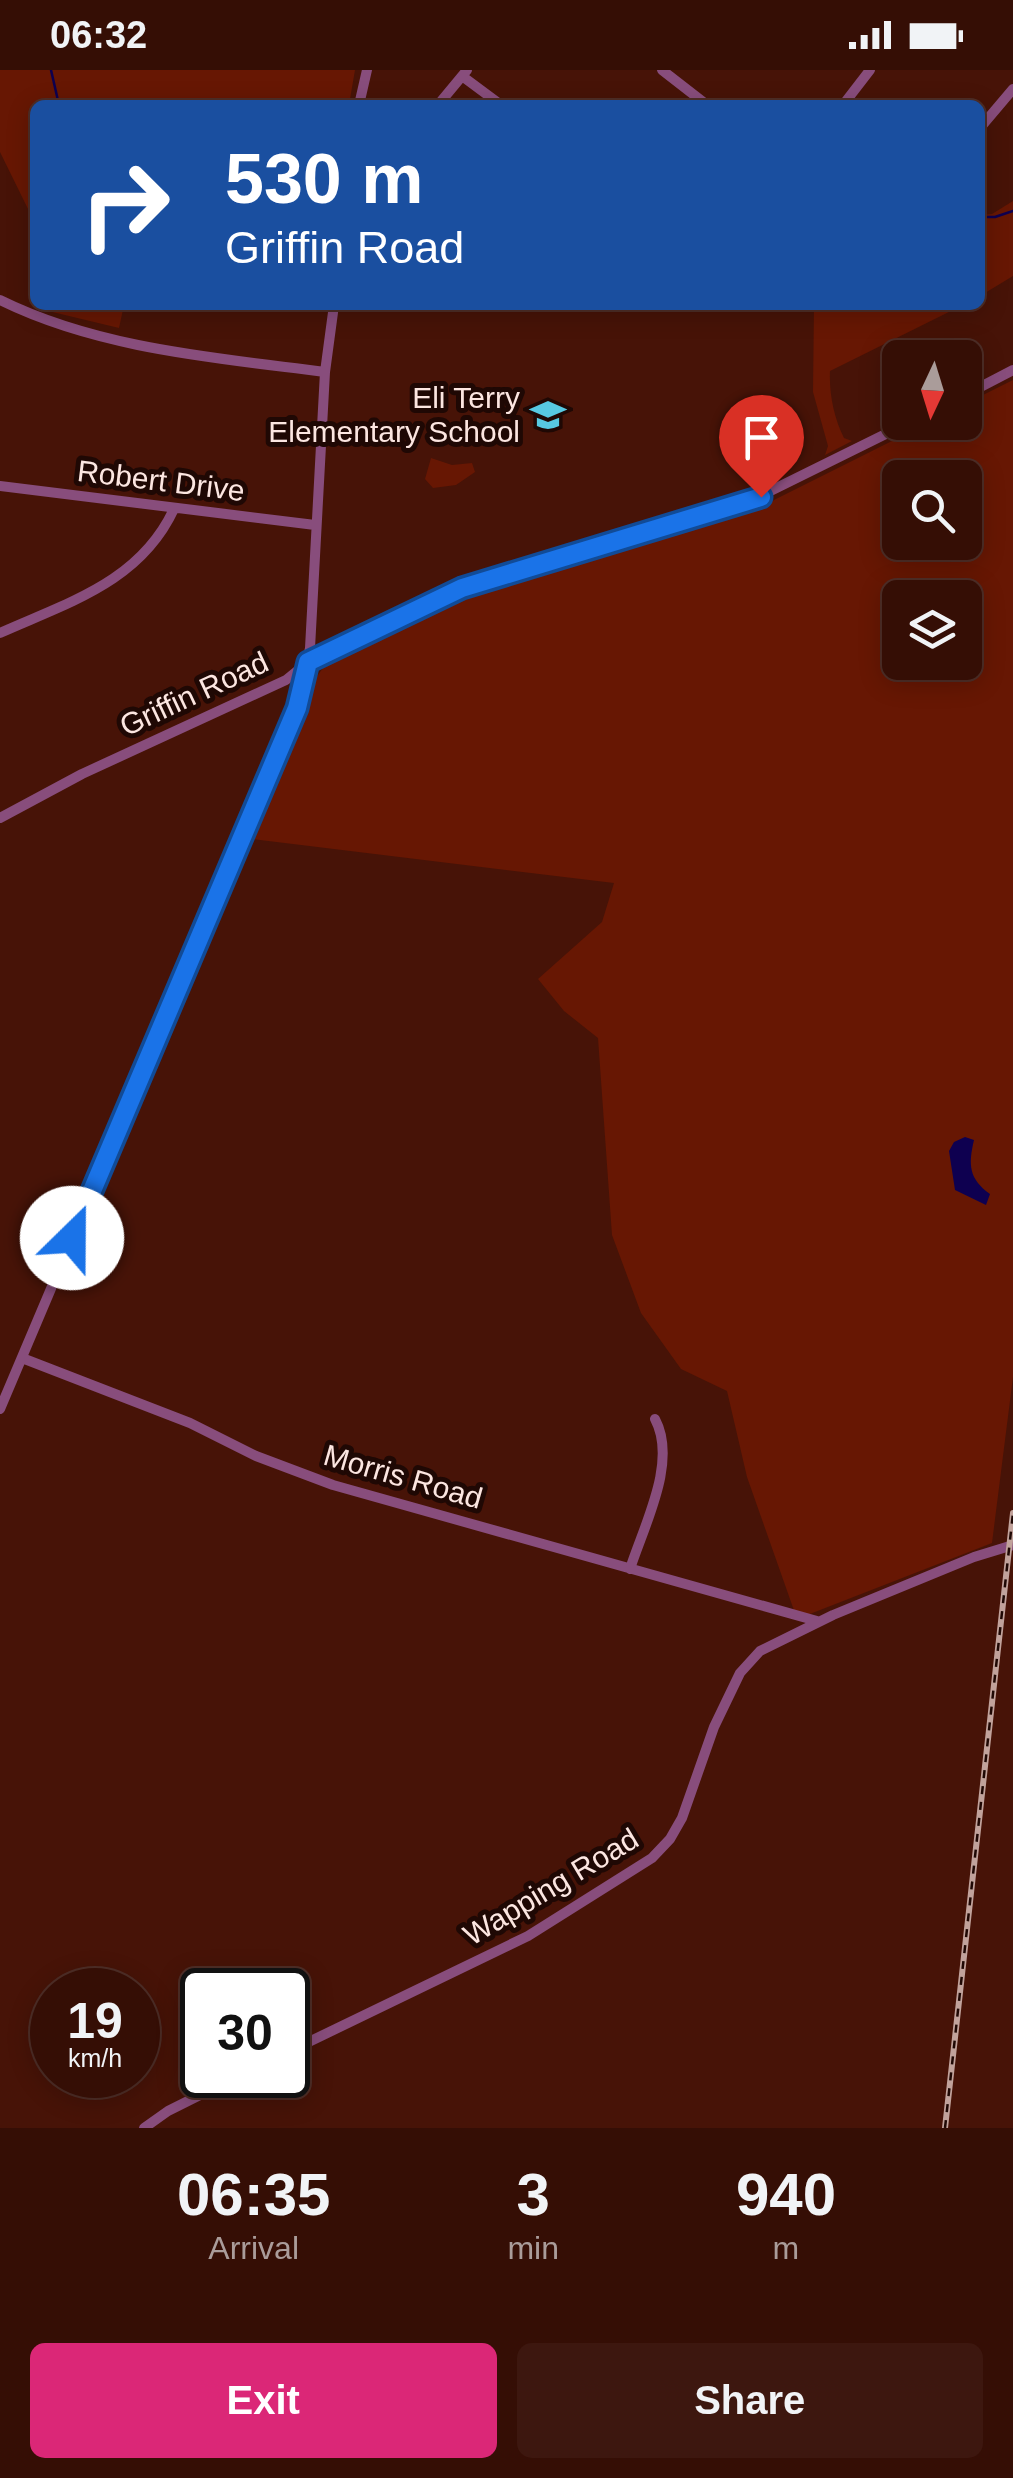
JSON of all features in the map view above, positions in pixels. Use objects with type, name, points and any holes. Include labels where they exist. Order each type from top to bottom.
[{"type":"street","points":[[360,100],[367,70]]},
{"type":"street","points":[[847,100],[870,70]]},
{"type":"street","points":[[666,71],[701,100]]},
{"type":"street","points":[[442,100],[464,73],[495,100]]},
{"type":"street","points":[[985,122],[1013,89]]},
{"type":"street","points":[[0,300],[42,319],[153,346],[324,372]]},
{"type":"street","points":[[0,1408],[297,708],[308,662],[324,372],[333,310]]},
{"type":"street","points":[[982,386],[1013,370]]},
{"type":"street","name":"Griffin Road","points":[[0,818],[82,774],[286,680],[308,662],[462,588],[761,497],[882,436]]},
{"type":"street","name":"Robert Drive","points":[[0,486],[316,525]]},
{"type":"street","points":[[0,633],[120,576],[144,556],[174,508]]},
{"type":"street","name":"Morris Road","points":[[22,1358],[190,1423],[294,1472],[818,1621]]},
{"type":"street","points":[[630,1570],[664,1458],[662,1434],[655,1419]]},
{"type":"street","name":"Wapping Road","points":[[310,2041],[512,1945],[652,1858],[682,1818],[714,1728],[740,1673],[760,1651],[818,1621],[974,1557],[1013,1546]]},
{"type":"street","points":[[781,1613],[787,1637]]},
{"type":"street","points":[[144,2128],[195,2098]]},
{"type":"shaded area","points":[[0,70],[355,70],[350,100],[30,100],[30,210],[0,152]]},
{"type":"shaded area","points":[[1013,201],[1013,276],[985,293],[985,215]]},
{"type":"shaded area","points":[[44,310],[123,310],[119,328]]},
{"type":"shaded area","points":[[814,310],[953,310],[892,340],[882,340],[882,345],[830,371],[837,422],[844,438],[852,441],[825,455],[828,446],[813,392]]},
{"type":"shaded area","points":[[1013,380],[1013,1377],[992,1543],[797,1619],[747,1477],[727,1391],[681,1369],[641,1313],[612,1235],[598,1038],[564,1011],[538,979],[602,922],[614,883],[251,839],[296,733],[312,683],[323,668],[471,592],[770,502],[894,440],[982,440],[982,396]]},
{"type":"shaded area","points":[[431,458],[452,465],[472,463],[475,472],[456,485],[433,488],[425,479]]},
{"type":"shaded area","points":[[965,1137],[974,1140],[972,1171],[990,1194],[986,1205],[955,1190],[949,1151],[954,1142]]},
{"type":"waterway","points":[[51,70],[58,100]]},
{"type":"waterway","points":[[985,217],[1013,211]]},
{"type":"railway","points":[[945,2128],[1013,1513]]},
{"type":"place","name":"Eli Terry Elementary School","points":[[548,415]]},
{"type":"route","points":[[72,1238],[297,708],[308,662],[462,588],[761,497]]}]
